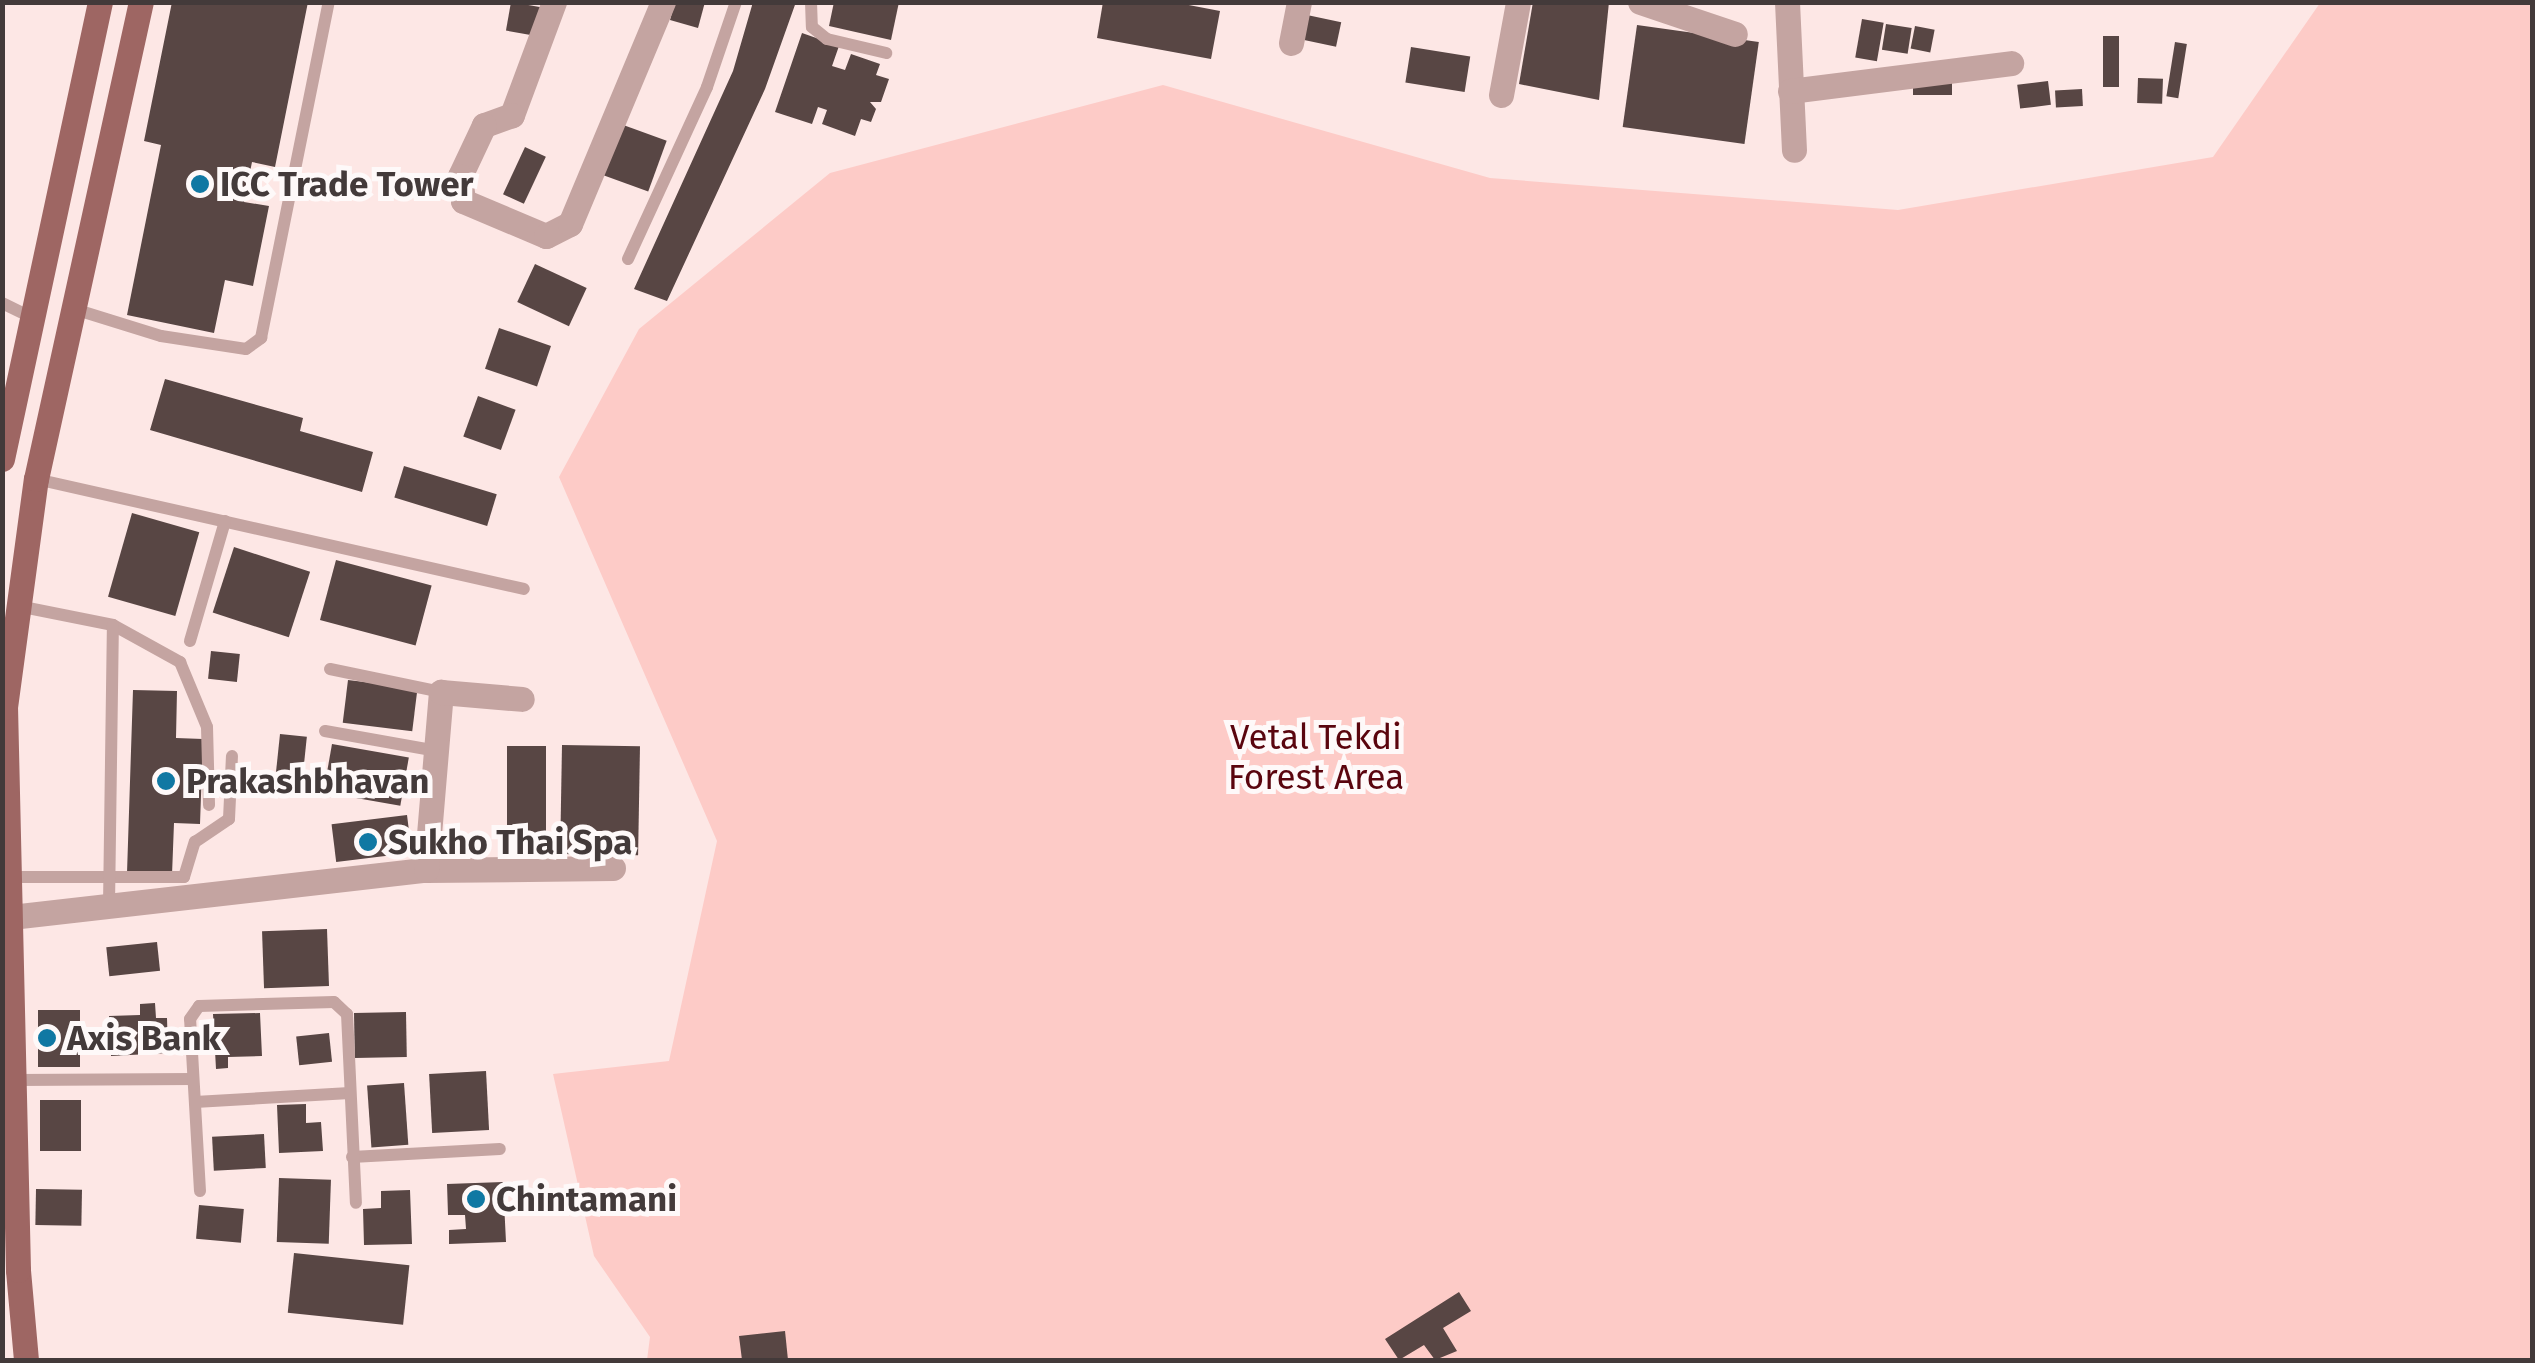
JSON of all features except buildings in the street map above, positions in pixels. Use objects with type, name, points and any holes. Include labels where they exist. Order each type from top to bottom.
[{"type":"main road","points":[[2,459],[100,2]]},
{"type":"main road","points":[[26,1360],[18,1270],[5,707],[15,606],[36,479],[142,2]]},
{"type":"street","points":[[554,2],[512,114],[484,126],[460,176],[463,201],[546,236],[570,224],[663,2]]},
{"type":"street","points":[[1291,43],[1299,2]]},
{"type":"street","points":[[1501,96],[1518,2]]},
{"type":"street","points":[[1640,2],[1735,34]]},
{"type":"street","points":[[1787,2],[1794,150]]},
{"type":"street","points":[[1790,92],[2011,63]]},
{"type":"street","points":[[426,870],[441,692],[522,699]]},
{"type":"street","points":[[12,916],[426,870],[613,868]]},
{"type":"lane","points":[[74,309],[178,338],[246,349],[261,338],[328,2]]},
{"type":"lane","points":[[628,259],[707,87],[736,2]]},
{"type":"lane","points":[[811,2],[812,28],[827,39],[886,53]]},
{"type":"lane","points":[[2,303],[33,318]]},
{"type":"lane","points":[[36,479],[524,588]]},
{"type":"lane","points":[[190,641],[226,521]]},
{"type":"lane","points":[[15,606],[113,626],[180,662],[207,727],[209,806]]},
{"type":"lane","points":[[109,906],[113,626]]},
{"type":"lane","points":[[330,670],[441,692]]},
{"type":"lane","points":[[325,731],[437,751]]},
{"type":"lane","points":[[10,877],[184,877],[195,842],[229,818],[232,756]]},
{"type":"lane","points":[[200,1191],[190,1019],[199,1006],[334,1002],[347,1014],[356,1203]]},
{"type":"lane","points":[[16,1080],[193,1080]]},
{"type":"lane","points":[[195,1102],[350,1093]]},
{"type":"lane","points":[[352,1157],[500,1149]]},
{"type":"green space","name":"Vetal Tekdi Forest Area","points":[[2320,3],[2532,3],[2532,1360],[647,1360],[650,1337],[594,1256],[553,1074],[669,1061],[717,841],[559,477],[639,329],[830,173],[1163,85],[1490,178],[1898,210],[2213,157]]},
{"type":"place","name":"ICC Trade Tower","points":[[200,184]]},
{"type":"place","name":"Prakashbhavan","points":[[166,781]]},
{"type":"place","name":"Sukho Thai Spa","points":[[368,842]]},
{"type":"place","name":"Axis Bank","points":[[47,1038]]},
{"type":"place","name":"Chintamani","points":[[476,1199]]}]
